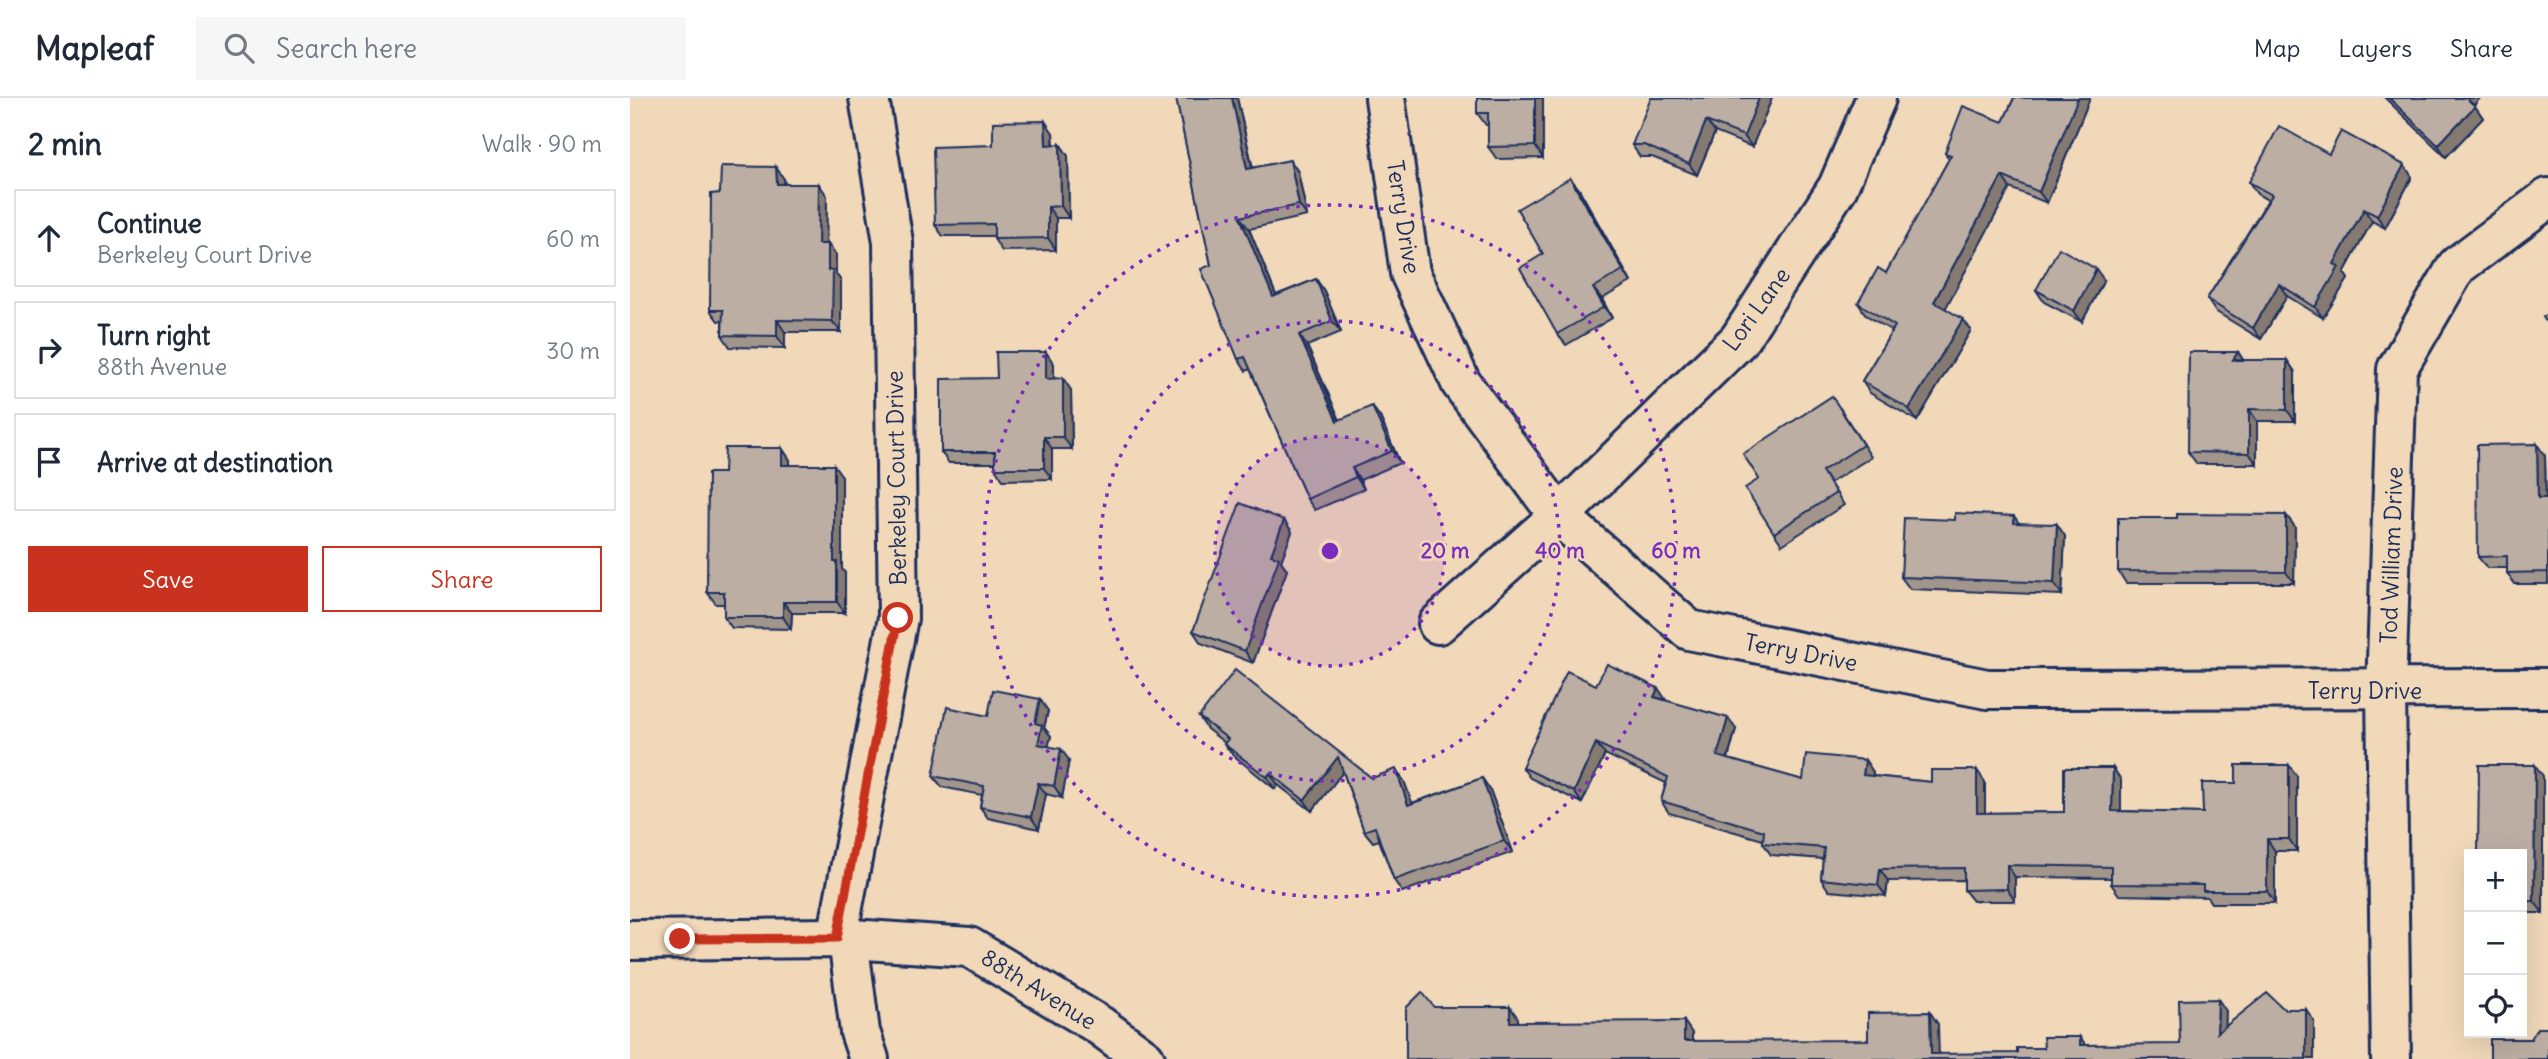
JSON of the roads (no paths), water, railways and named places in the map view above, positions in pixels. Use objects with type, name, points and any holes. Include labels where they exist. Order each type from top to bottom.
[{"type":"street","name":"Berkeley Court Drive","points":[[869,98],[893,242],[898,618],[843,939],[860,1032],[869,1059]]},
{"type":"street","name":"Terry Drive","points":[[1385,98],[1410,272],[1461,383],[1559,516],[1689,630],[1986,689],[2548,688]]},
{"type":"street","name":"Lori Lane","points":[[1438,625],[1559,516],[1739,340],[1838,187],[1876,98]]},
{"type":"street","name":"Tod William Drive","points":[[2391,1059],[2386,690],[2397,369],[2457,266],[2548,198]]},
{"type":"street","name":"88th Avenue","points":[[630,940],[843,939],[970,947],[1099,1025],[1145,1059]]}]
